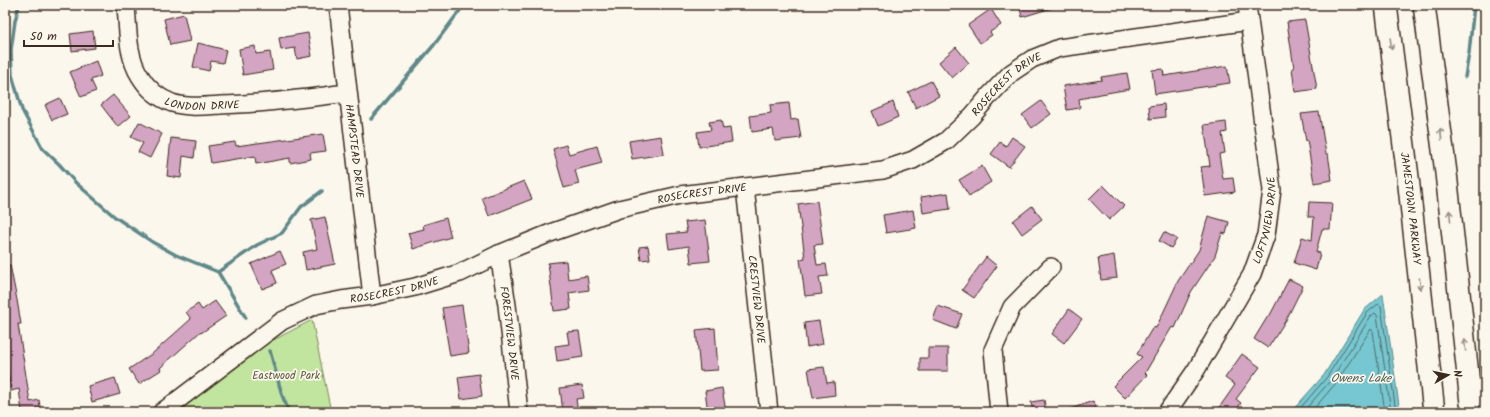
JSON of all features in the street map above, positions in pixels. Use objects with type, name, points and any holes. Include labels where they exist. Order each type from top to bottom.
[{"type":"main road","name":"JAMESTOWN PARKWAY","points":[[1386,5],[1408,177],[1434,412]]},
{"type":"main road","points":[[1424,5],[1446,173],[1472,412]]},
{"type":"street","name":"LONDON DRIVE","points":[[126,5],[131,54],[139,76],[152,90],[172,103],[189,106],[250,104],[348,93]]},
{"type":"street","name":"HAMPSTEAD DRIVE","points":[[338,5],[372,296]]},
{"type":"street","name":"ROSECREST DRIVE","points":[[162,412],[282,321],[316,305],[415,287],[460,273],[499,254],[553,232],[619,209],[680,195],[883,170],[913,160],[946,141],[972,116],[1011,73],[1032,59],[1059,48],[1248,13]]},
{"type":"street","name":"LOFTYVIEW DRIVE","points":[[1167,412],[1196,370],[1252,274],[1266,235],[1272,190],[1248,13]]},
{"type":"street","name":"CRESTVIEW DRIVE","points":[[745,186],[769,412]]},
{"type":"street","name":"FORESTVIEW DRIVE","points":[[499,254],[507,305],[519,412]]},
{"type":"street","points":[[999,412],[994,350],[1012,307],[1051,267]]},
{"type":"green space","name":"Eastwood Park","points":[[312,320],[331,412],[174,412],[264,345]]},
{"type":"water","name":"Owens Lake","points":[[1383,294],[1400,412],[1291,412],[1324,375],[1364,310]]},
{"type":"building","points":[[1019,5],[1055,5],[1055,7],[1022,17]]},
{"type":"building","points":[[991,9],[1001,25],[990,32],[992,35],[980,43],[968,25]]},
{"type":"building","points":[[184,14],[190,41],[170,45],[164,19]]},
{"type":"building","points":[[1305,20],[1317,89],[1295,92],[1292,68],[1294,68],[1287,22]]},
{"type":"building","points":[[93,31],[95,48],[72,51],[70,34]]},
{"type":"building","points":[[308,33],[312,56],[297,59],[295,48],[281,50],[279,38]]},
{"type":"building","points":[[198,43],[226,50],[223,63],[211,61],[209,71],[193,67]]},
{"type":"building","points":[[255,46],[256,54],[270,52],[273,70],[243,75],[239,49]]},
{"type":"building","points":[[956,47],[969,63],[952,78],[939,62]]},
{"type":"building","points":[[96,61],[101,76],[91,80],[96,91],[81,97],[70,72]]},
{"type":"building","points":[[1227,66],[1230,83],[1155,94],[1152,70],[1163,69],[1164,76]]},
{"type":"building","points":[[1127,73],[1130,89],[1079,99],[1080,108],[1067,110],[1063,86],[1102,80],[1101,77]]},
{"type":"building","points":[[931,81],[939,96],[916,108],[908,92]]},
{"type":"building","points":[[113,95],[131,116],[118,127],[101,105]]},
{"type":"building","points":[[60,98],[67,114],[52,120],[45,105]]},
{"type":"building","points":[[1041,101],[1051,114],[1032,128],[1022,115]]},
{"type":"building","points":[[893,102],[898,117],[878,126],[872,111]]},
{"type":"building","points":[[789,103],[791,120],[798,119],[801,138],[775,141],[773,129],[752,132],[750,116],[771,113],[770,105]]},
{"type":"building","points":[[1164,104],[1165,117],[1150,119],[1149,106]]},
{"type":"building","points":[[1319,112],[1332,180],[1314,183],[1301,114]]},
{"type":"building","points":[[721,120],[723,129],[730,128],[732,142],[699,147],[697,132],[711,130],[709,122]]},
{"type":"building","points":[[139,122],[162,134],[150,158],[138,152],[143,143],[131,137]]},
{"type":"building","points":[[1226,122],[1227,132],[1222,133],[1225,153],[1219,154],[1223,179],[1233,178],[1235,192],[1205,196],[1201,167],[1210,166],[1204,125]]},
{"type":"building","points":[[323,134],[326,151],[310,153],[311,159],[290,163],[290,158],[256,164],[255,156],[211,163],[208,146],[235,142],[236,146]]},
{"type":"building","points":[[661,136],[664,154],[632,159],[629,141]]},
{"type":"building","points":[[1012,137],[1025,146],[1009,167],[991,154],[1000,142],[1006,146]]},
{"type":"building","points":[[171,138],[196,141],[194,158],[183,156],[181,178],[167,176]]},
{"type":"building","points":[[566,145],[569,154],[597,146],[602,163],[575,170],[579,184],[564,188],[553,149]]},
{"type":"building","points":[[982,166],[991,182],[969,196],[959,180]]},
{"type":"building","points":[[524,181],[532,199],[489,216],[482,198]]},
{"type":"building","points":[[1103,185],[1124,206],[1109,220],[1089,199]]},
{"type":"building","points":[[948,193],[950,209],[923,213],[921,197]]},
{"type":"building","points":[[817,201],[823,244],[814,245],[817,265],[826,264],[828,276],[819,277],[822,294],[805,296],[800,259],[805,258],[798,204]]},
{"type":"building","points":[[1309,202],[1332,203],[1330,229],[1322,229],[1316,252],[1320,253],[1316,270],[1294,263],[1302,237],[1312,240],[1314,217],[1308,217]]},
{"type":"building","points":[[1032,206],[1042,219],[1022,234],[1013,221]]},
{"type":"building","points":[[913,210],[916,228],[886,233],[883,215]]},
{"type":"building","points":[[1208,216],[1229,222],[1226,234],[1222,233],[1215,256],[1191,292],[1175,328],[1172,327],[1145,373],[1147,375],[1125,398],[1113,386],[1142,357],[1137,354],[1153,327],[1156,328],[1178,281],[1199,250]]},
{"type":"building","points":[[325,217],[335,264],[306,270],[303,252],[317,249],[311,220]]},
{"type":"building","points":[[446,218],[451,237],[413,249],[408,233],[424,229],[423,225]]},
{"type":"building","points":[[705,220],[710,261],[691,263],[689,246],[669,249],[667,234],[687,232],[685,222]]},
{"type":"building","points":[[1164,232],[1177,239],[1171,248],[1159,241]]},
{"type":"building","points":[[648,246],[650,259],[641,260],[639,247]]},
{"type":"building","points":[[280,251],[286,264],[272,270],[277,283],[262,289],[251,264]]},
{"type":"building","points":[[1114,255],[1117,278],[1101,280],[1098,258]]},
{"type":"building","points":[[986,257],[997,266],[974,298],[962,290]]},
{"type":"building","points":[[566,261],[568,279],[587,276],[589,290],[569,293],[571,309],[554,311],[548,263]]},
{"type":"building","points":[[5,265],[10,265],[17,300],[21,324],[18,324],[30,402],[39,400],[41,412],[22,412],[19,389],[11,391],[5,353]]},
{"type":"building","points":[[1289,279],[1303,286],[1286,320],[1268,348],[1254,339],[1268,316],[1269,317]]},
{"type":"building","points":[[215,301],[226,316],[201,333],[200,332],[160,368],[161,370],[139,384],[129,369],[153,353],[191,319],[186,312],[198,304],[202,310]]},
{"type":"building","points":[[462,305],[469,353],[450,356],[442,308]]},
{"type":"building","points":[[938,306],[962,314],[956,329],[933,320]]},
{"type":"building","points":[[1069,309],[1082,319],[1064,343],[1052,334]]},
{"type":"building","points":[[819,321],[823,344],[807,347],[804,323]]},
{"type":"building","points":[[715,328],[718,370],[700,371],[696,330]]},
{"type":"building","points":[[579,331],[583,357],[557,361],[555,346],[569,344],[567,332]]},
{"type":"building","points":[[928,348],[948,348],[948,371],[920,371],[920,358],[928,358]]},
{"type":"building","points":[[1242,354],[1260,367],[1236,399],[1241,403],[1235,412],[1216,412],[1235,385],[1225,378]]},
{"type":"building","points":[[824,367],[827,383],[834,382],[835,395],[813,398],[808,369]]},
{"type":"building","points":[[479,374],[482,396],[461,399],[458,377]]},
{"type":"building","points":[[115,378],[120,394],[92,402],[88,386]]},
{"type":"building","points":[[582,385],[584,398],[576,399],[578,412],[563,412],[560,388]]},
{"type":"building","points":[[722,388],[726,412],[708,412],[705,391]]},
{"type":"building","points":[[1044,400],[1046,412],[1033,412],[1031,402]]},
{"type":"building","points":[[1093,401],[1097,412],[1065,411]]},
{"type":"waterway","points":[[19,5],[11,50],[12,75],[22,110],[43,149],[76,183],[115,217],[154,243],[176,255],[218,272],[246,318]]},
{"type":"waterway","points":[[371,119],[434,45],[464,5]]},
{"type":"waterway","points":[[1465,77],[1474,5]]},
{"type":"waterway","points":[[218,272],[257,245],[282,233],[301,207],[322,191]]},
{"type":"waterway","points":[[270,351],[282,395],[289,412]]}]
